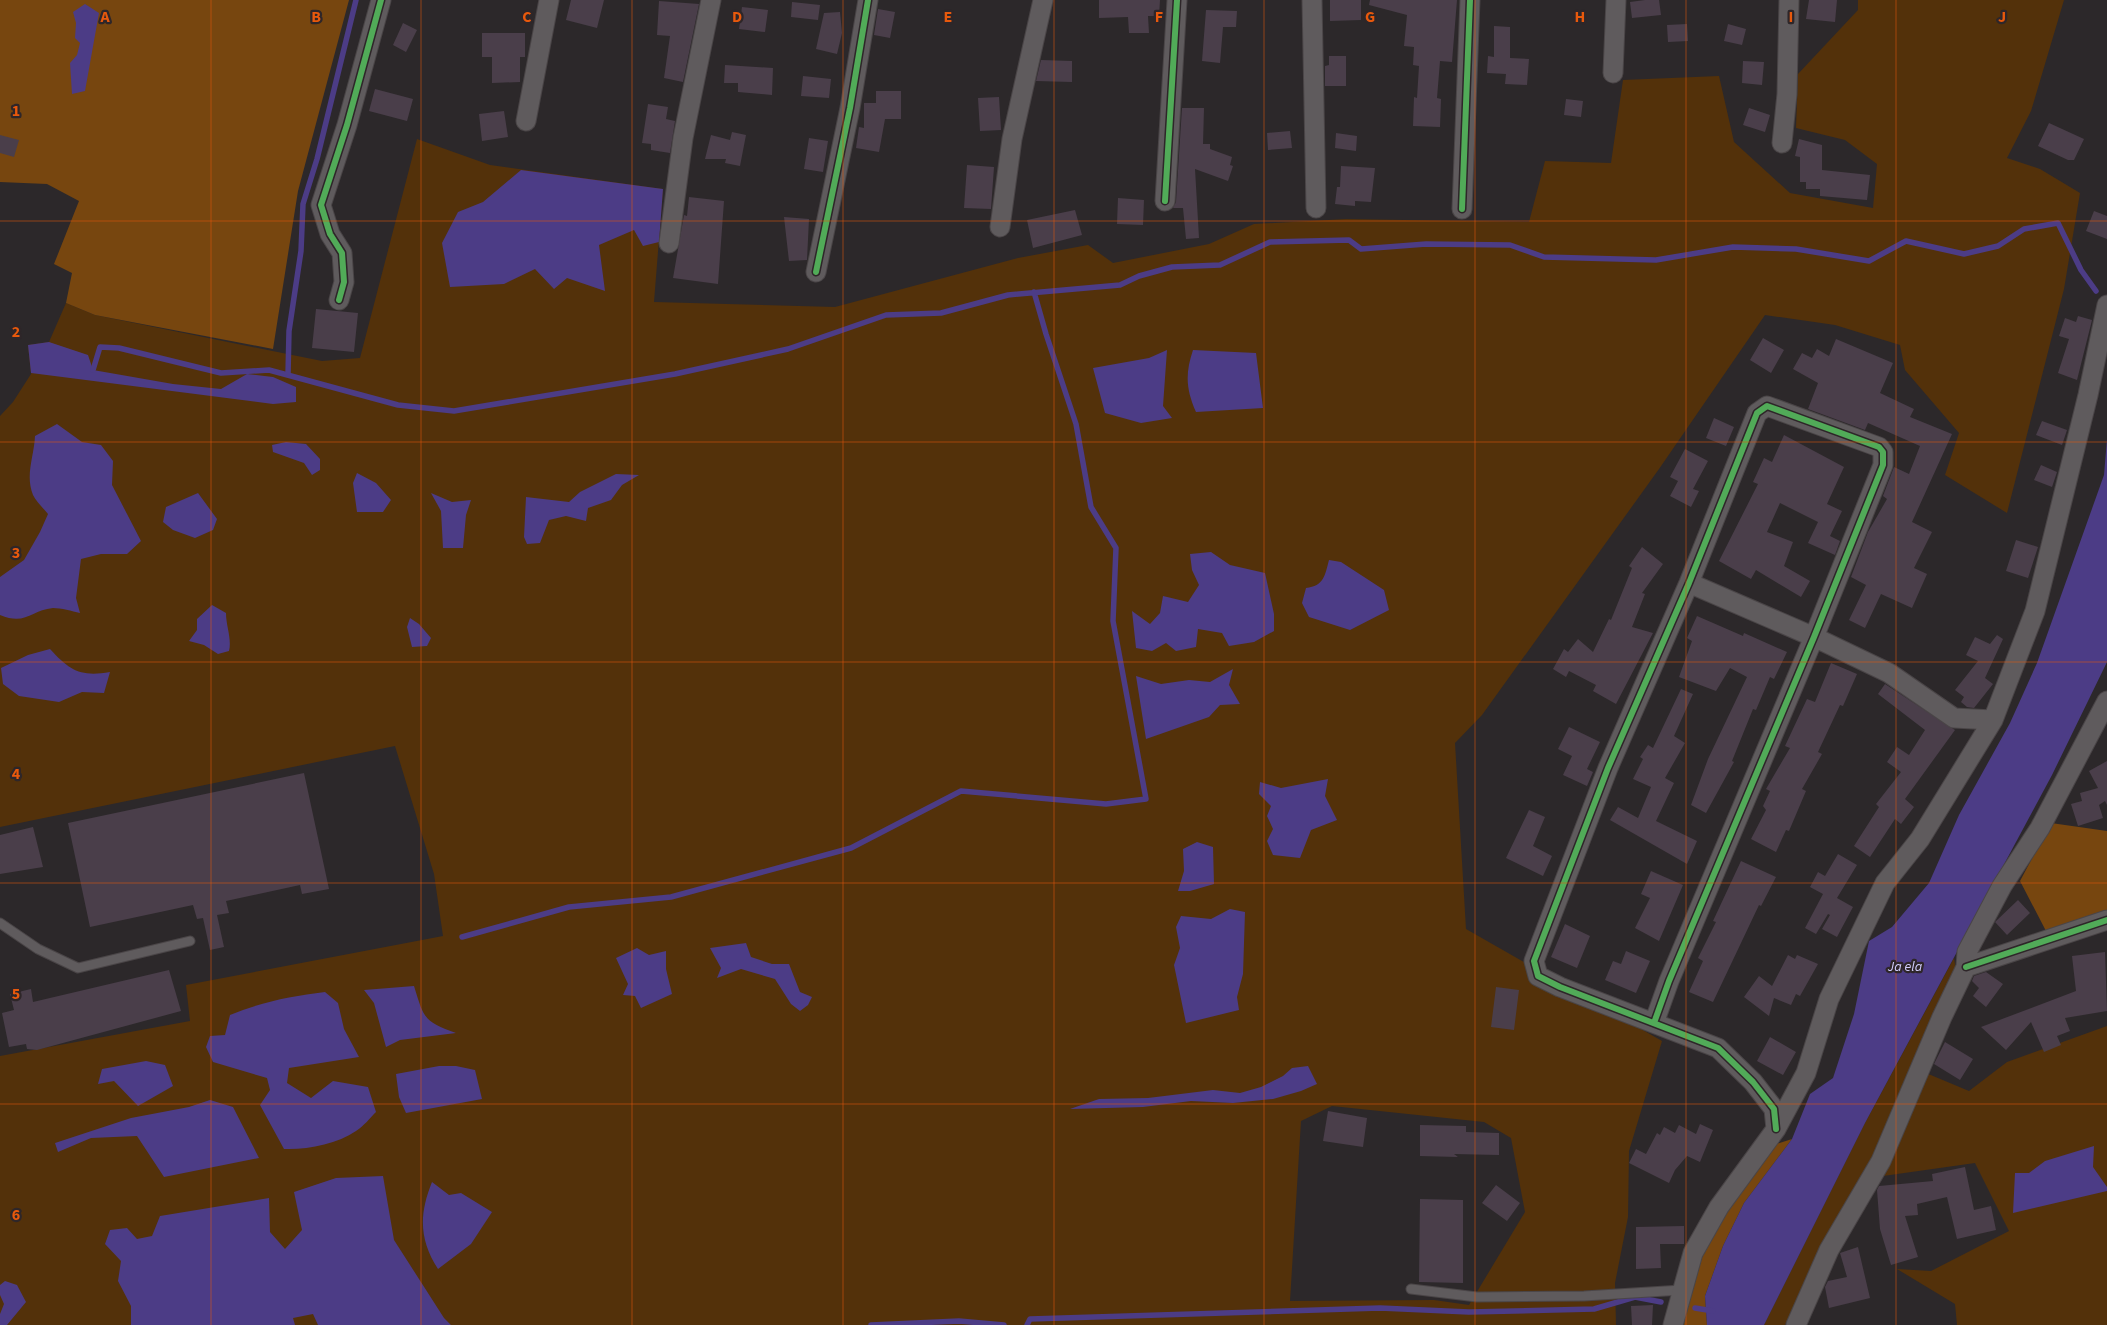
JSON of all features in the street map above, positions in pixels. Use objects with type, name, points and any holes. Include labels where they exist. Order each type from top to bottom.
[{"type":"street","points":[[339,300],[344,282],[342,253],[330,234],[321,205],[347,125],[381,0]]},
{"type":"street","points":[[526,120],[549,0]]},
{"type":"street","points":[[669,243],[684,138],[711,0]]},
{"type":"street","points":[[816,272],[850,108],[868,0]]},
{"type":"street","points":[[1000,227],[1012,139],[1042,0]]},
{"type":"street","points":[[1165,201],[1177,0]]},
{"type":"street","points":[[1312,0],[1316,208]]},
{"type":"street","points":[[1462,209],[1470,0]]},
{"type":"street","points":[[1613,73],[1616,0]]},
{"type":"street","points":[[1782,143],[1787,94],[1789,0]]},
{"type":"street","points":[[1673,1325],[1692,1253],[1720,1207],[1776,1129],[1806,1073],[1829,1000],[1885,883],[1920,839],[1993,720],[2035,611],[2062,510],[2107,304]]},
{"type":"street","points":[[1654,1023],[1673,972],[1814,637],[1883,465],[1883,452],[1879,447],[1766,406],[1757,413],[1689,583],[1608,768],[1534,961],[1538,976],[1560,987],[1718,1048],[1753,1082],[1774,1109],[1776,1129]]},
{"type":"street","points":[[1689,583],[1814,637],[1889,673],[1954,718],[1993,720]]},
{"type":"street","points":[[1796,1325],[1829,1250],[1881,1162],[1942,1017],[1966,967],[1967,952],[2002,886],[2040,828],[2107,700]]},
{"type":"street","points":[[1966,967],[2107,920]]},
{"type":"lane","points":[[0,923],[38,949],[78,968],[190,941]]},
{"type":"lane","points":[[1410,1289],[1478,1297],[1584,1296],[1682,1290]]},
{"type":"shaded area","points":[[0,0],[349,0],[298,191],[273,349],[95,315],[66,303],[72,273],[54,264],[79,201],[47,184],[0,182]]},
{"type":"shaded area","points":[[1858,0],[2064,0],[2031,111],[2007,158],[2040,169],[2080,193],[2064,289],[2007,513],[1945,475],[1959,433],[1905,370],[1900,345],[1835,325],[1765,315],[1659,469],[1482,715],[1455,743],[1466,929],[1662,1041],[1629,1151],[1628,1217],[1615,1283],[1616,1325],[0,1325],[0,1056],[190,1021],[186,985],[443,936],[434,874],[395,746],[0,827],[0,416],[13,402],[31,374],[28,345],[49,342],[66,303],[95,315],[322,361],[360,358],[417,139],[490,165],[663,189],[654,302],[835,307],[1018,258],[1088,245],[1113,263],[1209,244],[1254,224],[1346,219],[1529,222],[1545,161],[1611,163],[1623,80],[1719,76],[1734,142],[1790,193],[1873,208],[1877,164],[1845,140],[1796,128],[1798,74],[1858,10]],"holes":[[[1332,1106],[1484,1122],[1511,1138],[1525,1212],[1469,1305],[1434,1300],[1290,1301],[1301,1121]]]},
{"type":"shaded area","points":[[2051,823],[2107,831],[2107,914],[2046,931],[2020,881]]},
{"type":"shaded area","points":[[1954,958],[1956,971],[1869,1169],[1785,1325],[1764,1325],[1865,1123]]},
{"type":"shaded area","points":[[2107,1026],[2107,1325],[1957,1325],[1955,1304],[1897,1269],[1931,1271],[2009,1231],[1975,1163],[1883,1176],[1926,1073],[1969,1091],[2007,1062]]},
{"type":"shaded area","points":[[1792,1139],[1744,1203],[1723,1246],[1705,1296],[1707,1325],[1681,1325],[1704,1251],[1728,1208],[1773,1145]]},
{"type":"water","points":[[85,4],[99,13],[85,91],[72,94],[70,63],[77,55],[80,43],[75,38],[76,23],[73,12]]},
{"type":"water","points":[[521,170],[663,189],[659,242],[643,246],[634,230],[599,245],[605,291],[567,278],[554,289],[535,269],[504,284],[450,287],[442,243],[458,212],[483,202]]},
{"type":"water","points":[[49,342],[88,355],[93,370],[173,384],[221,389],[247,374],[273,377],[296,387],[296,402],[273,404],[31,373],[28,345]]},
{"type":"water","points":[[1167,350],[1163,406],[1172,418],[1141,423],[1105,413],[1093,368],[1149,358]]},
{"type":"water","points":[[1193,350],[1256,353],[1263,408],[1196,412],[1190,396],[1188,381]]},
{"type":"water","points":[[57,424],[82,442],[101,445],[113,461],[112,485],[141,541],[127,554],[101,554],[81,559],[76,598],[80,613],[53,608],[45,609],[22,618],[9,618],[0,615],[0,577],[24,560],[48,514],[33,495],[30,473],[35,436]]},
{"type":"water","name":"Ja ela","points":[[2107,439],[2107,662],[2052,775],[1865,1123],[1764,1325],[1707,1325],[1705,1296],[1723,1246],[1744,1203],[1792,1139],[1810,1094],[1833,1078],[1854,1014],[1869,941],[1892,927],[1929,883],[1959,815],[2010,723],[2037,663],[2104,475]]},
{"type":"water","points":[[286,442],[306,444],[320,459],[320,470],[312,475],[304,463],[273,452],[272,445]]},
{"type":"water","points":[[357,473],[376,483],[391,500],[383,512],[357,512],[353,483]]},
{"type":"water","points":[[616,474],[639,475],[622,485],[611,500],[588,508],[586,521],[566,516],[549,520],[540,543],[527,544],[524,537],[526,497],[569,502],[580,492]]},
{"type":"water","points":[[198,493],[217,519],[213,530],[195,538],[173,530],[163,522],[166,507]]},
{"type":"water","points":[[431,493],[452,502],[471,500],[466,515],[463,548],[443,548],[441,511]]},
{"type":"water","points":[[1211,552],[1230,565],[1265,573],[1274,614],[1274,631],[1254,642],[1229,646],[1222,633],[1198,629],[1196,647],[1176,651],[1166,643],[1152,651],[1136,648],[1132,611],[1150,624],[1160,613],[1163,596],[1188,602],[1199,585],[1192,570],[1190,554]]},
{"type":"water","points":[[1329,560],[1341,562],[1384,590],[1389,610],[1350,630],[1309,617],[1302,603],[1306,588],[1317,585],[1323,579]]},
{"type":"water","points":[[212,605],[226,613],[229,637],[229,651],[218,654],[204,645],[189,641],[197,630],[197,619]]},
{"type":"water","points":[[410,618],[419,624],[431,638],[427,646],[412,647],[407,627]]},
{"type":"water","points":[[50,649],[64,663],[77,671],[91,674],[110,672],[104,693],[82,692],[59,702],[19,696],[3,684],[1,668],[28,655]]},
{"type":"water","points":[[1233,669],[1229,685],[1240,704],[1220,705],[1209,717],[1146,739],[1136,676],[1161,684],[1189,680],[1210,682]]},
{"type":"water","points":[[1328,779],[1325,796],[1337,820],[1311,830],[1300,858],[1273,855],[1267,841],[1273,829],[1267,816],[1271,806],[1259,794],[1260,782],[1281,788]]},
{"type":"water","points":[[1197,842],[1213,847],[1214,884],[1190,891],[1178,891],[1184,871],[1183,849]]},
{"type":"water","points":[[1230,909],[1245,912],[1243,974],[1237,997],[1239,1010],[1186,1023],[1174,965],[1180,948],[1176,927],[1181,916],[1211,919]]},
{"type":"water","points":[[746,943],[751,957],[772,964],[789,964],[800,992],[812,997],[808,1005],[800,1011],[791,1004],[775,979],[741,969],[717,978],[721,968],[710,948]]},
{"type":"water","points":[[637,948],[649,955],[666,951],[666,969],[672,994],[641,1008],[635,996],[623,995],[628,984],[616,958]]},
{"type":"water","points":[[414,986],[426,1017],[437,1025],[456,1033],[400,1040],[386,1047],[374,1003],[364,990]]},
{"type":"water","points":[[325,992],[338,1003],[344,1029],[359,1057],[289,1068],[287,1083],[311,1098],[333,1081],[368,1087],[376,1112],[359,1129],[331,1143],[312,1147],[284,1149],[260,1105],[270,1090],[267,1078],[213,1062],[206,1047],[210,1036],[225,1035],[230,1015],[253,1006],[277,1000]]},
{"type":"water","points":[[146,1061],[165,1065],[173,1086],[138,1106],[114,1081],[98,1084],[102,1069]]},
{"type":"water","points":[[439,1066],[456,1066],[475,1070],[482,1099],[406,1113],[399,1097],[396,1074]]},
{"type":"water","points":[[1308,1066],[1317,1084],[1273,1099],[1233,1103],[1191,1101],[1143,1107],[1070,1109],[1099,1099],[1148,1098],[1213,1090],[1240,1093],[1261,1087],[1283,1076],[1292,1068]]},
{"type":"water","points":[[210,1100],[233,1107],[259,1158],[164,1177],[137,1136],[91,1138],[58,1152],[55,1143],[131,1118],[189,1107]]},
{"type":"water","points":[[2094,1146],[2093,1167],[2107,1187],[2107,1191],[2013,1213],[2015,1173],[2029,1173],[2045,1161]]},
{"type":"water","points":[[383,1176],[394,1240],[444,1318],[451,1325],[318,1325],[313,1314],[293,1318],[295,1325],[131,1325],[131,1306],[118,1281],[121,1261],[105,1244],[110,1230],[127,1228],[137,1239],[152,1236],[160,1216],[269,1198],[270,1232],[285,1249],[302,1230],[294,1192],[336,1178]]},
{"type":"water","points":[[432,1182],[449,1195],[461,1193],[492,1212],[471,1244],[438,1269],[427,1248],[423,1227],[425,1205]]},
{"type":"water","points":[[5,1281],[17,1285],[26,1302],[7,1325],[0,1325],[0,1314],[4,1304],[0,1295],[0,1285]]},
{"type":"building","points":[[571,0],[604,0],[597,28],[566,20]]},
{"type":"building","points":[[1099,0],[1160,0],[1159,16],[1148,16],[1149,33],[1129,33],[1128,17],[1099,18]]},
{"type":"building","points":[[1330,0],[1361,0],[1361,20],[1330,21]]},
{"type":"building","points":[[1370,0],[1457,0],[1452,62],[1440,61],[1437,98],[1441,99],[1440,127],[1413,126],[1414,97],[1417,98],[1419,66],[1413,65],[1414,47],[1404,46],[1407,15],[1369,5]]},
{"type":"building","points":[[1659,0],[1661,15],[1632,18],[1630,2]]},
{"type":"building","points":[[1809,0],[1837,0],[1835,22],[1806,19]]},
{"type":"building","points":[[659,1],[699,4],[683,82],[664,78],[670,36],[657,35]]},
{"type":"building","points":[[792,2],[820,5],[818,20],[791,17]]},
{"type":"building","points":[[742,7],[768,10],[765,32],[739,29]]},
{"type":"building","points":[[878,9],[895,12],[890,38],[874,35]]},
{"type":"building","points":[[1206,10],[1237,11],[1236,27],[1223,27],[1220,63],[1202,61]]},
{"type":"building","points":[[840,12],[842,33],[837,54],[816,49],[824,13]]},
{"type":"building","points":[[403,23],[417,30],[406,52],[393,45]]},
{"type":"building","points":[[1687,24],[1688,41],[1668,42],[1667,25]]},
{"type":"building","points":[[1728,24],[1746,29],[1742,45],[1724,41]]},
{"type":"building","points":[[1494,26],[1510,27],[1510,58],[1529,59],[1527,85],[1505,84],[1506,74],[1487,73],[1488,56],[1494,57]]},
{"type":"building","points":[[482,33],[525,33],[525,57],[520,57],[520,82],[492,83],[492,57],[482,57]]},
{"type":"building","points":[[1329,56],[1346,56],[1346,86],[1325,86],[1325,66],[1329,65]]},
{"type":"building","points":[[1041,60],[1072,61],[1072,82],[1036,81]]},
{"type":"building","points":[[1743,61],[1764,62],[1762,85],[1742,83]]},
{"type":"building","points":[[725,65],[773,68],[772,95],[738,92],[738,83],[724,83]]},
{"type":"building","points":[[803,76],[831,79],[829,98],[801,96]]},
{"type":"building","points":[[375,89],[413,99],[407,121],[369,111]]},
{"type":"building","points":[[876,91],[901,91],[901,119],[885,119],[879,152],[856,148],[859,127],[864,128],[864,103],[876,103]]},
{"type":"building","points":[[999,97],[1001,130],[980,131],[978,98]]},
{"type":"building","points":[[1566,99],[1583,101],[1581,117],[1564,115]]},
{"type":"building","points":[[648,104],[668,107],[666,119],[675,121],[670,153],[651,150],[651,144],[642,143]]},
{"type":"building","points":[[1182,108],[1204,108],[1203,144],[1210,144],[1210,149],[1232,157],[1230,165],[1233,166],[1228,181],[1195,169],[1199,238],[1186,239],[1183,208],[1173,208],[1176,202]]},
{"type":"building","points":[[1749,108],[1770,115],[1765,132],[1743,125]]},
{"type":"building","points":[[504,111],[508,137],[482,141],[479,114]]},
{"type":"building","points":[[2049,123],[2084,139],[2074,160],[2068,160],[2038,146]]},
{"type":"building","points":[[1290,131],[1292,148],[1268,150],[1267,133]]},
{"type":"building","points":[[732,132],[746,135],[740,166],[725,163],[726,159],[705,159],[711,135],[730,140]]},
{"type":"building","points":[[1336,133],[1357,136],[1356,151],[1335,148]]},
{"type":"building","points":[[0,135],[19,140],[14,157],[0,153]]},
{"type":"building","points":[[809,138],[828,141],[823,172],[804,169]]},
{"type":"building","points":[[1799,139],[1822,145],[1822,170],[1870,175],[1867,200],[1820,196],[1820,189],[1806,189],[1806,182],[1800,182],[1800,157],[1795,156]]},
{"type":"building","points":[[967,165],[994,167],[991,209],[964,208]]},
{"type":"building","points":[[1341,166],[1375,168],[1371,202],[1355,201],[1355,206],[1335,204],[1337,187],[1340,187]]},
{"type":"building","points":[[689,197],[724,201],[718,284],[673,278],[684,215],[687,216]]},
{"type":"building","points":[[1118,198],[1144,200],[1143,225],[1117,224]]},
{"type":"building","points":[[1075,210],[1082,235],[1033,248],[1027,220]]},
{"type":"building","points":[[2094,211],[2107,216],[2107,239],[2086,231]]},
{"type":"building","points":[[784,217],[809,219],[807,260],[789,261]]},
{"type":"building","points":[[316,309],[358,313],[354,352],[312,348]]},
{"type":"building","points":[[2078,316],[2092,320],[2077,380],[2058,373],[2069,339],[2059,336],[2065,318],[2076,322]]},
{"type":"building","points":[[1763,338],[1784,350],[1771,373],[1750,360]]},
{"type":"building","points":[[1836,339],[1893,363],[1880,393],[1914,409],[1910,417],[1952,434],[1912,522],[1932,532],[1914,568],[1927,574],[1912,608],[1881,594],[1865,628],[1849,620],[1866,585],[1851,577],[1868,532],[1887,499],[1883,496],[1894,467],[1909,474],[1920,446],[1868,423],[1865,430],[1808,409],[1818,383],[1793,369],[1802,353],[1812,358],[1817,349],[1829,356]]},
{"type":"building","points":[[1714,418],[1734,427],[1726,446],[1706,438]]},
{"type":"building","points":[[2042,421],[2067,430],[2062,445],[2036,435]]},
{"type":"building","points":[[1784,435],[1844,467],[1827,504],[1842,511],[1830,536],[1840,541],[1835,555],[1808,543],[1818,522],[1780,503],[1767,532],[1793,542],[1784,566],[1810,581],[1801,597],[1756,570],[1751,579],[1719,561],[1758,484],[1753,482],[1764,458],[1772,462]]},
{"type":"building","points":[[1685,449],[1708,461],[1693,489],[1699,491],[1691,507],[1670,496],[1678,481],[1670,477]]},
{"type":"building","points":[[2041,465],[2057,472],[2052,487],[2034,480]]},
{"type":"building","points":[[2016,540],[2038,547],[2028,578],[2006,571]]},
{"type":"building","points":[[1642,547],[1663,564],[1642,593],[1645,594],[1632,627],[1653,633],[1616,704],[1593,691],[1596,685],[1569,671],[1566,677],[1553,669],[1564,649],[1568,652],[1578,639],[1593,652],[1609,619],[1611,620],[1632,568],[1629,566]]},
{"type":"building","points":[[1697,616],[1743,636],[1744,633],[1787,652],[1774,679],[1770,677],[1756,710],[1753,709],[1732,761],[1734,762],[1706,813],[1691,805],[1708,759],[1747,677],[1730,668],[1716,691],[1679,677],[1692,641],[1687,638]]},
{"type":"building","points":[[1997,635],[2003,639],[1985,678],[1993,684],[1974,708],[1967,707],[1961,702],[1964,697],[1955,690],[1978,661],[1966,655],[1975,637],[1990,644]]},
{"type":"building","points":[[1831,663],[1857,674],[1843,706],[1840,705],[1818,752],[1822,754],[1802,789],[1806,791],[1789,831],[1786,830],[1776,852],[1751,839],[1766,810],[1763,806],[1770,791],[1766,789],[1790,748],[1785,746],[1807,699],[1815,702]]},
{"type":"building","points":[[1885,684],[1955,730],[1905,799],[1914,807],[1901,824],[1895,819],[1870,857],[1854,846],[1879,807],[1876,804],[1901,772],[1887,762],[1897,747],[1909,755],[1925,730],[1878,694]]},
{"type":"building","points":[[1681,689],[1693,694],[1674,736],[1685,743],[1665,778],[1674,783],[1656,821],[1697,841],[1687,864],[1610,820],[1618,807],[1638,818],[1651,787],[1633,779],[1643,759],[1640,757],[1648,745],[1653,748]]},
{"type":"building","points":[[1569,727],[1600,742],[1587,769],[1593,772],[1587,786],[1563,775],[1572,756],[1558,749]]},
{"type":"building","points":[[2107,761],[2107,805],[2105,801],[2099,805],[2103,818],[2078,826],[2071,804],[2082,801],[2080,793],[2098,788],[2089,771]]},
{"type":"building","points":[[304,773],[329,889],[302,894],[300,885],[226,901],[229,913],[217,915],[224,947],[210,950],[203,918],[197,919],[193,905],[90,927],[68,823]]},
{"type":"building","points":[[1529,810],[1545,817],[1533,846],[1552,856],[1543,876],[1506,858]]},
{"type":"building","points":[[33,827],[43,867],[0,874],[0,835]]},
{"type":"building","points":[[1838,854],[1857,865],[1837,898],[1853,907],[1837,937],[1822,929],[1830,915],[1828,914],[1816,934],[1805,928],[1823,894],[1810,887],[1818,872],[1825,876]]},
{"type":"building","points":[[1741,861],[1776,877],[1761,906],[1759,905],[1713,1002],[1689,992],[1703,961],[1698,958],[1716,922],[1713,921]]},
{"type":"building","points":[[1651,871],[1683,885],[1659,941],[1635,928],[1650,898],[1641,894]]},
{"type":"building","points":[[2018,900],[2030,913],[2007,935],[1995,922]]},
{"type":"building","points":[[1565,924],[1590,936],[1577,968],[1551,957]]},
{"type":"building","points":[[1626,951],[1650,961],[1636,993],[1605,980],[1613,961],[1621,964]]},
{"type":"building","points":[[2105,952],[2107,1011],[2065,1018],[2070,1031],[2057,1036],[2061,1045],[2044,1052],[2031,1022],[2006,1050],[1981,1027],[2076,991],[2072,956]]},
{"type":"building","points":[[1788,955],[1795,959],[1797,955],[1818,964],[1800,996],[1796,994],[1791,1005],[1774,998],[1769,1016],[1744,997],[1759,976],[1772,986]]},
{"type":"building","points":[[169,970],[181,1011],[37,1050],[27,1049],[26,1044],[9,1047],[2,1013],[14,1010],[10,994],[31,989],[33,1002]]},
{"type":"building","points":[[1986,972],[2003,984],[1986,1007],[1973,996],[1979,988],[1972,981],[1974,976]]},
{"type":"building","points":[[1496,987],[1519,990],[1514,1030],[1491,1027]]},
{"type":"building","points":[[1770,1037],[1796,1052],[1783,1075],[1757,1061]]},
{"type":"building","points":[[1945,1042],[1973,1059],[1960,1080],[1934,1064]]},
{"type":"building","points":[[1328,1111],[1367,1118],[1363,1147],[1323,1141]]},
{"type":"building","points":[[1700,1124],[1713,1130],[1700,1162],[1687,1156],[1675,1170],[1669,1183],[1629,1163],[1636,1149],[1646,1154],[1657,1133],[1660,1135],[1664,1127],[1675,1133],[1679,1125],[1696,1134]]},
{"type":"building","points":[[1420,1125],[1466,1126],[1466,1132],[1499,1133],[1499,1155],[1454,1154],[1458,1157],[1420,1156]]},
{"type":"building","points":[[1965,1167],[1974,1210],[1991,1206],[1996,1230],[1957,1239],[1947,1197],[1917,1204],[1918,1215],[1905,1216],[1918,1257],[1891,1265],[1880,1229],[1877,1190],[1879,1186],[1933,1181],[1932,1174]]},
{"type":"building","points":[[1496,1185],[1520,1203],[1507,1221],[1482,1203]]},
{"type":"building","points":[[1420,1199],[1463,1200],[1463,1283],[1419,1282]]},
{"type":"building","points":[[1684,1226],[1684,1244],[1660,1244],[1661,1268],[1636,1269],[1636,1227]]},
{"type":"building","points":[[1858,1247],[1870,1298],[1829,1308],[1825,1287],[1828,1281],[1847,1277],[1840,1253]]},
{"type":"building","points":[[1653,1305],[1652,1325],[1632,1325],[1631,1306]]},
{"type":"waterway","points":[[288,375],[289,331],[301,251],[303,204],[317,159],[356,0]]},
{"type":"waterway","points":[[93,370],[100,347],[119,348],[221,373],[269,370],[398,405],[454,411],[675,374],[788,349],[886,315],[941,313],[1008,295],[1120,285],[1139,276],[1172,267],[1220,265],[1270,242],[1349,240],[1361,249],[1426,244],[1510,245],[1544,257],[1656,260],[1733,247],[1796,249],[1869,261],[1906,241],[1964,254],[1998,246],[2024,229],[2058,223],[2081,270],[2096,291]]},
{"type":"waterway","points":[[462,937],[569,907],[671,897],[851,848],[961,791],[1106,804],[1146,799],[1113,621],[1116,548],[1091,507],[1076,424],[1034,292]]},
{"type":"waterway","points":[[1027,1325],[1030,1319],[1380,1308],[1469,1312],[1594,1309],[1635,1297],[1661,1302]]},
{"type":"waterway","points":[[1695,1308],[1713,1311]]},
{"type":"waterway","points":[[871,1325],[959,1321],[1004,1325]]},
{"type":"cycle path","points":[[339,300],[344,282],[342,253],[330,234],[321,205],[347,125],[381,0]]},
{"type":"cycle path","points":[[816,272],[850,108],[868,0]]},
{"type":"cycle path","points":[[1165,201],[1177,0]]},
{"type":"cycle path","points":[[1462,209],[1470,0]]},
{"type":"cycle path","points":[[1654,1023],[1669,981],[1814,637],[1883,465],[1883,452],[1879,447],[1767,406],[1757,413],[1689,583],[1608,768],[1534,961],[1538,976],[1560,987],[1718,1048],[1753,1082],[1774,1109],[1776,1129]]},
{"type":"cycle path","points":[[1966,967],[2107,920]]}]
